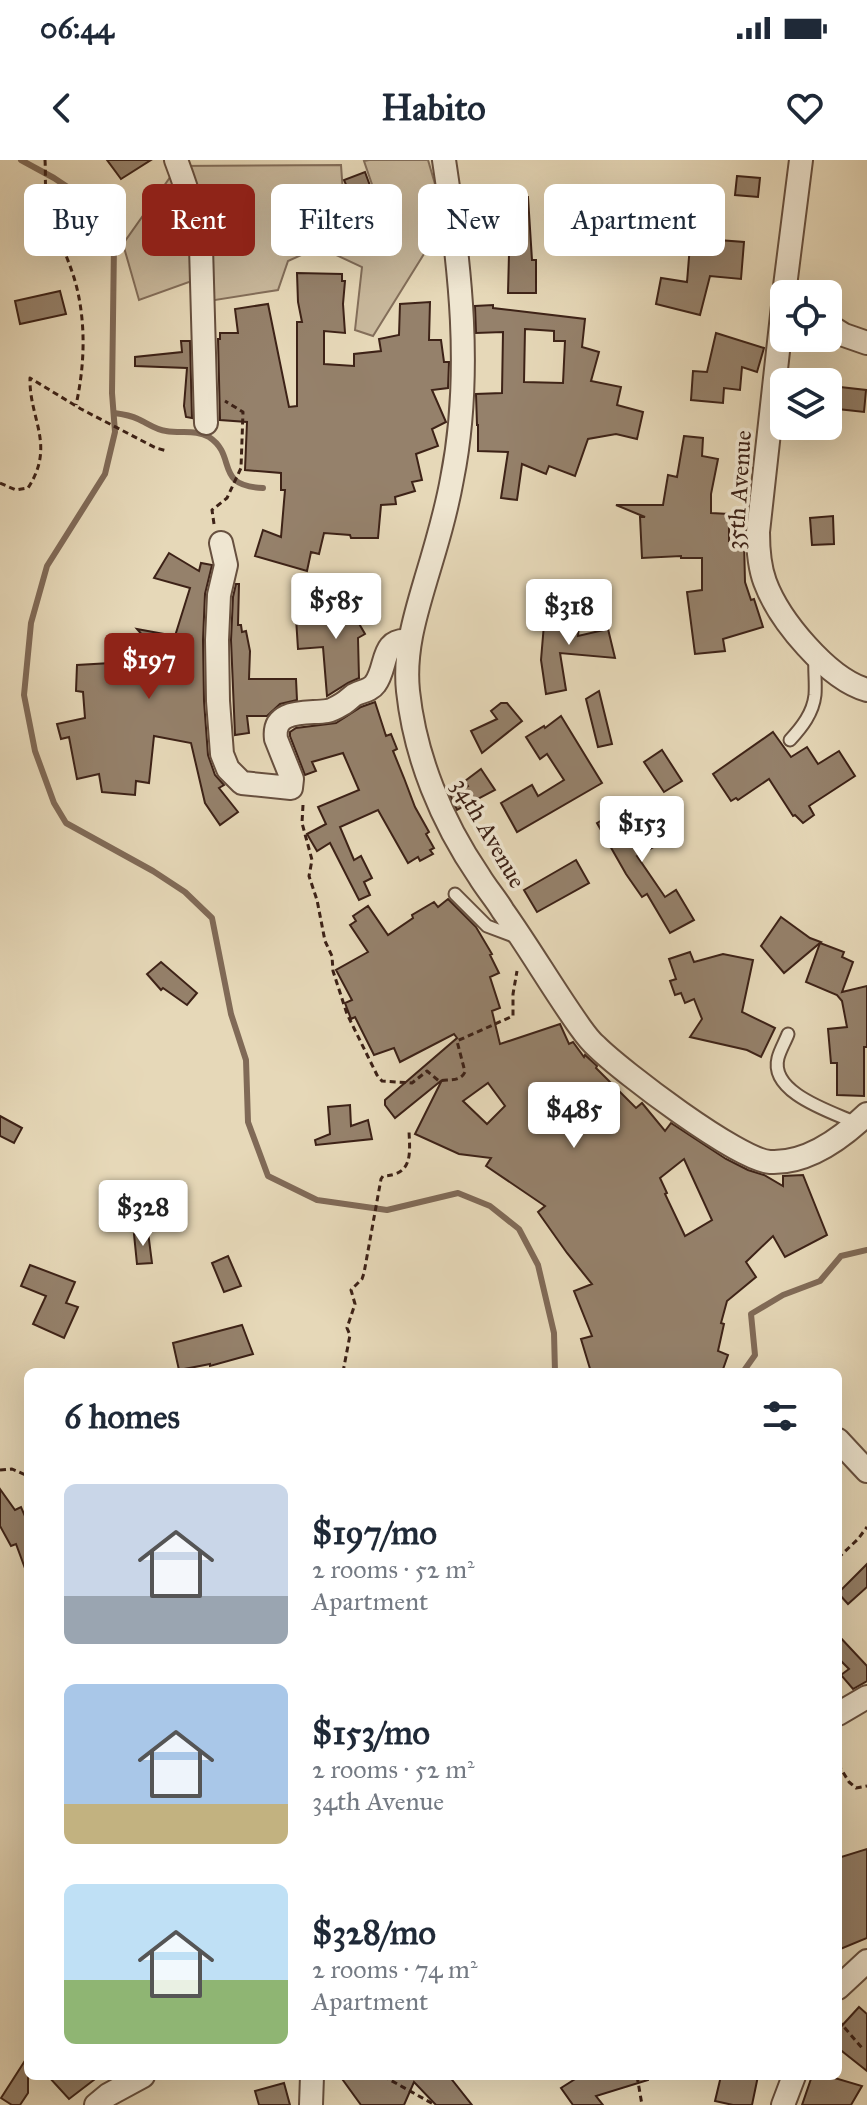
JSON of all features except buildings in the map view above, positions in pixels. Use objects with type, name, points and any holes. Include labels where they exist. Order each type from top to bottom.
[{"type":"street","points":[[176,160],[188,190],[201,247],[206,423]]},
{"type":"street","name":"34th Avenue","points":[[444,160],[461,304],[462,399],[450,490],[409,641],[406,666],[408,693],[420,750],[433,793],[465,854],[565,1007],[593,1044],[649,1090],[738,1150],[754,1159],[768,1162],[798,1158],[827,1145],[862,1119]]},
{"type":"street","name":"35th Avenue","points":[[789,280],[801,160]]},
{"type":"street","points":[[842,334],[867,343]]},
{"type":"street","name":"35th Avenue","points":[[780,352],[758,532],[764,580],[773,601],[815,655],[832,673],[867,690]]},
{"type":"street","points":[[221,543],[226,565],[219,595],[217,640],[222,754],[228,769],[242,783],[291,788],[292,779],[276,739],[275,732],[281,720],[298,713],[331,710],[358,693],[371,689],[377,682],[392,644],[409,641]]},
{"type":"street","points":[[842,1444],[867,1471]]},
{"type":"street","points":[[842,1712],[867,1697]]},
{"type":"street","points":[[842,1984],[867,1961]]},
{"type":"street","points":[[96,2105],[136,2080]]},
{"type":"street","points":[[311,2105],[312,2080]]},
{"type":"street","points":[[783,2105],[792,2080]]},
{"type":"lane","points":[[790,740],[812,708],[815,655]]},
{"type":"lane","points":[[455,894],[487,926],[521,938]]},
{"type":"lane","points":[[788,1034],[777,1060],[782,1080],[792,1092],[862,1119]]},
{"type":"path","points":[[45,160],[48,206],[71,266],[82,319],[83,369],[76,405]]},
{"type":"path","points":[[0,483],[16,490],[28,488],[39,462],[41,449],[30,378],[81,409],[167,451]]},
{"type":"path","points":[[206,399],[224,400],[243,412],[241,468],[227,498],[212,510],[214,527],[221,543]]},
{"type":"path","points":[[307,798],[302,823],[312,860],[309,876],[325,941],[347,1014],[382,1081],[412,1083],[427,1071],[439,1081],[463,1076],[465,1072],[457,1041],[513,1016],[521,938]]},
{"type":"path","points":[[344,1368],[350,1335],[347,1328],[355,1304],[351,1290],[364,1273],[381,1179],[397,1174],[407,1164],[409,1131]]},
{"type":"path","points":[[0,1470],[12,1469],[24,1474]]},
{"type":"path","points":[[842,1554],[867,1527]]},
{"type":"path","points":[[842,1771],[856,1788],[867,1786]]},
{"type":"path","points":[[842,2025],[862,2048]]},
{"type":"path","points":[[390,2080],[435,2105]]},
{"type":"path","points":[[638,2080],[642,2105]]},
{"type":"shaded area","points":[[428,160],[435,184],[418,184],[418,256],[423,256],[373,336],[355,330],[362,267],[338,256],[402,256],[402,184],[372,184],[364,161]]},
{"type":"shaded area","points":[[341,165],[342,184],[271,184],[271,256],[299,256],[288,261],[278,290],[209,301],[200,278],[139,300],[126,254],[126,240],[142,217],[142,256],[255,256],[255,184],[165,184],[178,166]]},
{"type":"waterway","points":[[21,160],[87,200],[114,245],[112,393],[115,432],[105,474],[47,566],[31,623],[24,695],[35,751],[54,803],[66,823],[153,871],[185,892],[212,918],[231,1014],[246,1060],[248,1122],[268,1176],[317,1200],[387,1210],[458,1193],[490,1206],[519,1229],[538,1265],[554,1333],[555,1368]]},
{"type":"waterway","points":[[114,413],[162,430],[199,433],[209,437],[218,445],[228,469],[238,482],[263,488]]},
{"type":"waterway","points":[[746,1368],[755,1355],[751,1314],[783,1295],[820,1281],[841,1256],[867,1250]]}]
